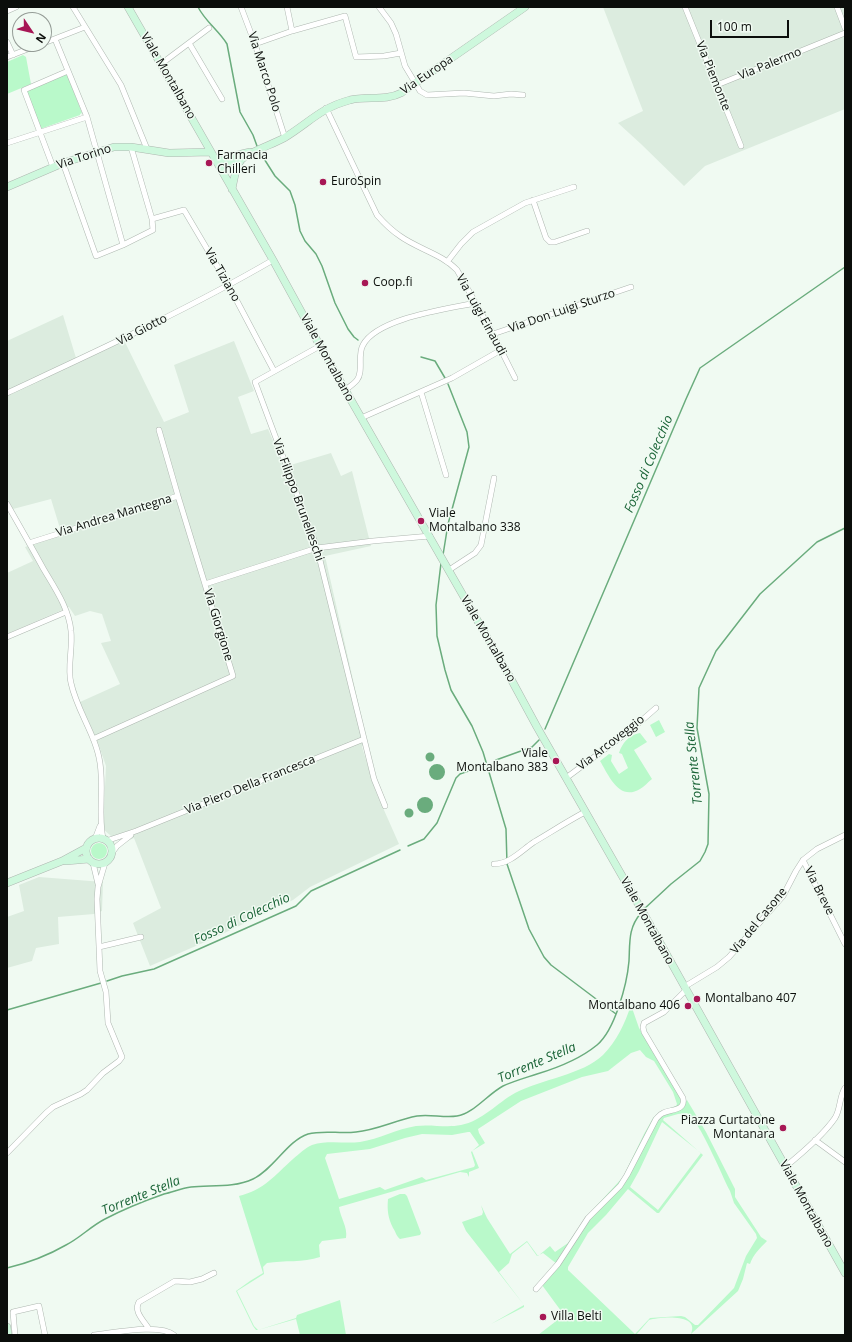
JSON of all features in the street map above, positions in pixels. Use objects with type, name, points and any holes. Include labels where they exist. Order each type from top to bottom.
[{"type":"main road","name":"Viale Montalbano","points":[[128,7],[273,260],[345,390],[440,553],[845,1273]]},
{"type":"main road","name":"Via Europa","points":[[256,151],[285,138],[326,108],[352,100],[392,97],[401,93],[525,7]]},
{"type":"main road","name":"Via Torino","points":[[7,187],[63,163],[114,147],[131,147],[169,153],[211,152]]},
{"type":"main road","points":[[217,162],[226,164],[242,159],[256,151]]},
{"type":"main road","points":[[217,162],[237,155],[256,151]]},
{"type":"main road","points":[[232,189],[235,173],[242,159]]},
{"type":"main road","points":[[62,861],[91,861],[99,864],[105,863],[111,854],[110,845],[105,840],[95,839],[89,842],[86,848],[86,853],[91,861]]},
{"type":"main road","points":[[7,882],[62,861],[86,848]]},
{"type":"main road","points":[[7,1327],[8,1335]]},
{"type":"street","points":[[7,11],[16,7]]},
{"type":"street","points":[[73,7],[121,85],[147,149]]},
{"type":"street","name":"Via Marco Polo","points":[[241,7],[255,44],[285,138]]},
{"type":"street","points":[[288,7],[292,31]]},
{"type":"street","points":[[379,7],[391,23],[396,34],[405,66],[421,93],[427,95],[464,93],[494,96],[511,94],[523,96]]},
{"type":"street","name":"Via Piemonte","points":[[685,7],[741,146]]},
{"type":"street","points":[[837,7],[845,28]]},
{"type":"street","points":[[255,44],[292,31],[345,16],[356,57],[384,56],[401,53]]},
{"type":"street","points":[[52,40],[84,27]]},
{"type":"street","points":[[161,64],[209,28]]},
{"type":"street","name":"Via Palermo","points":[[717,85],[845,34]]},
{"type":"street","points":[[55,39],[87,117],[123,245]]},
{"type":"street","points":[[7,42],[13,55]]},
{"type":"street","points":[[189,43],[222,99]]},
{"type":"street","points":[[7,57],[21,52]]},
{"type":"street","points":[[53,167],[24,90],[68,72]]},
{"type":"street","points":[[326,108],[378,215],[401,237],[447,262]]},
{"type":"street","points":[[7,143],[87,117]]},
{"type":"street","points":[[63,163],[96,256],[153,230],[152,219],[131,147]]},
{"type":"street","name":"Via Luigi Einaudi","points":[[515,378],[493,334],[459,273],[447,262],[461,244],[473,232],[533,200],[574,186]]},
{"type":"street","points":[[533,200],[546,238],[550,242],[555,242],[587,231]]},
{"type":"street","name":"Via Tiziano","points":[[152,219],[184,210],[229,286],[274,371]]},
{"type":"street","name":"Via Giotto","points":[[7,393],[120,341],[229,286],[273,260]]},
{"type":"street","name":"Via Don Luigi Sturzo","points":[[493,334],[631,287]]},
{"type":"street","points":[[345,390],[358,379],[360,374],[360,354],[362,347],[365,341],[375,333],[400,320],[475,303]]},
{"type":"street","name":"Via Filippo Brunelleschi","points":[[320,346],[255,382],[317,548],[374,779],[385,806]]},
{"type":"street","points":[[361,418],[459,375],[501,350]]},
{"type":"street","points":[[421,392],[446,476]]},
{"type":"street","name":"Via Andrea Mantegna","points":[[29,543],[178,496],[160,430]]},
{"type":"street","points":[[448,568],[475,553],[482,545],[494,478]]},
{"type":"street","name":"Via Giorgione","points":[[93,739],[233,676],[178,496]]},
{"type":"street","points":[[7,504],[59,596],[66,612],[71,632],[70,681],[77,704],[93,739],[100,762],[102,792],[100,825],[95,839]]},
{"type":"street","points":[[205,584],[317,548],[430,536]]},
{"type":"street","points":[[7,637],[66,612]]},
{"type":"street","name":"Via Arcoveggio","points":[[566,778],[632,729],[656,708]]},
{"type":"street","name":"Via Piero Della Francesca","points":[[136,831],[364,740]]},
{"type":"street","points":[[494,864],[504,862],[520,853],[533,843],[585,812]]},
{"type":"street","points":[[100,825],[105,840],[136,831]]},
{"type":"street","points":[[111,854],[120,843],[136,831]]},
{"type":"street","name":"Via del Casone","points":[[536,1289],[558,1264],[588,1218],[623,1181],[656,1119],[662,1113],[681,1108],[683,1106],[683,1098],[644,1032],[644,1023],[664,1012],[685,989],[729,957],[783,896],[796,870],[803,860],[817,849],[845,835]]},
{"type":"street","name":"Via Breve","points":[[803,860],[845,944]]},
{"type":"street","points":[[91,861],[98,887]]},
{"type":"street","points":[[7,1153],[53,1107],[81,1094],[121,1059],[121,1055],[108,1023],[106,992],[100,971],[97,899],[98,887],[105,863]]},
{"type":"street","points":[[99,947],[141,937]]},
{"type":"street","points":[[786,1166],[815,1140],[836,1116],[841,1094],[845,1088]]},
{"type":"street","points":[[815,1140],[845,1162]]},
{"type":"street","points":[[149,1329],[137,1310],[139,1302],[175,1280],[190,1282],[202,1279],[214,1273]]},
{"type":"street","points":[[15,1335],[13,1312],[40,1306],[45,1335]]},
{"type":"street","points":[[94,1335],[149,1329],[161,1329],[174,1335]]},
{"type":"shaded area","points":[[603,7],[845,7],[845,109],[705,166],[684,186],[618,123],[643,111]]},
{"type":"shaded area","points":[[23,55],[26,57],[31,84],[7,94],[7,62]]},
{"type":"shaded area","points":[[67,74],[82,113],[40,129],[26,91]]},
{"type":"shaded area","points":[[63,315],[76,358],[122,336],[164,422],[189,412],[174,365],[234,341],[254,391],[238,397],[251,434],[268,429],[284,467],[331,453],[341,476],[352,471],[371,546],[325,556],[366,737],[362,747],[376,792],[399,844],[310,887],[293,900],[214,938],[150,966],[133,923],[161,908],[134,838],[127,841],[111,836],[103,829],[106,766],[98,743],[80,702],[120,684],[101,643],[111,641],[102,614],[90,611],[75,616],[69,607],[7,634],[7,573],[33,561],[25,547],[62,535],[51,499],[13,509],[7,498],[7,341]]},
{"type":"shaded area","points":[[659,720],[665,732],[656,737],[650,725]]},
{"type":"shaded area","points":[[640,733],[647,742],[634,750],[652,779],[640,789],[633,792],[626,792],[615,785],[600,761],[609,754],[612,755],[611,761],[619,774],[628,768],[622,754],[619,753],[626,740]]},
{"type":"shaded area","points":[[428,753],[432,753],[434,757],[432,761],[428,761],[426,759],[426,755]]},
{"type":"shaded area","points":[[437,764],[443,766],[445,772],[443,778],[437,780],[431,778],[429,772],[431,766]]},
{"type":"shaded area","points":[[425,797],[432,802],[433,805],[428,812],[425,813],[418,808],[417,805],[422,798]]},
{"type":"shaded area","points":[[407,809],[411,809],[413,813],[411,817],[407,817],[405,815],[405,811]]},
{"type":"shaded area","points":[[99,843],[105,845],[107,851],[105,857],[99,859],[93,857],[91,851],[93,845]]},
{"type":"shaded area","points":[[39,877],[103,882],[102,911],[94,914],[58,917],[59,944],[36,948],[32,961],[7,968],[7,917],[24,911],[19,885]]},
{"type":"shaded area","points":[[631,1005],[639,1028],[682,1100],[681,1106],[660,1113],[621,1182],[596,1208],[557,1264],[543,1253],[540,1255],[550,1246],[555,1252],[568,1243],[587,1216],[623,1177],[653,1118],[661,1111],[676,1106],[677,1104],[673,1092],[654,1061],[646,1057],[640,1050],[631,1053],[608,1071],[582,1077],[521,1101],[478,1129],[485,1143],[472,1151],[479,1168],[469,1172],[469,1177],[467,1173],[460,1172],[339,1207],[346,1230],[346,1238],[322,1241],[319,1245],[320,1257],[314,1259],[267,1263],[263,1267],[264,1274],[237,1291],[254,1326],[258,1330],[256,1330],[253,1326],[236,1291],[263,1273],[239,1196],[262,1186],[302,1151],[312,1145],[324,1143],[360,1142],[416,1126],[455,1126],[476,1120],[515,1093],[573,1072],[594,1062],[608,1050],[616,1038]],"holes":[[[468,1132],[470,1132],[479,1145],[471,1152],[475,1165],[474,1167],[426,1180],[422,1177],[385,1190],[380,1187],[339,1199],[325,1158],[327,1154],[370,1149],[422,1134],[452,1135]]]},
{"type":"shaded area","points":[[687,1100],[706,1132],[735,1189],[735,1197],[761,1237],[767,1241],[759,1249],[750,1264],[747,1263],[738,1291],[691,1334],[692,1327],[690,1323],[685,1320],[678,1318],[661,1318],[649,1320],[636,1335],[538,1335],[564,1315],[542,1285],[591,1217],[613,1195],[648,1134],[661,1115],[682,1108]],"holes":[[[687,1113],[692,1118],[710,1149],[730,1191],[734,1203],[756,1234],[757,1238],[746,1256],[734,1288],[698,1325],[695,1325],[685,1317],[681,1316],[650,1318],[635,1334],[568,1270],[568,1267],[588,1233],[606,1215],[628,1189],[657,1213],[659,1213],[703,1155],[701,1153],[658,1210],[630,1187],[662,1122],[698,1151],[663,1120],[664,1118]]]},
{"type":"shaded area","points":[[400,1194],[405,1194],[407,1196],[421,1233],[420,1235],[400,1239],[393,1228],[388,1214],[388,1199]]},
{"type":"shaded area","points":[[481,1205],[487,1218],[510,1254],[527,1241],[538,1256],[527,1242],[512,1254],[509,1263],[499,1272],[524,1305],[466,1231],[462,1222],[482,1215],[483,1212]]},
{"type":"shaded area","points":[[340,1300],[346,1335],[300,1335],[296,1319],[258,1330],[296,1318],[297,1315]]},
{"type":"shaded area","points":[[524,1305],[524,1307],[491,1324]]},
{"type":"waterway","points":[[198,7],[204,17],[227,44],[240,112],[253,135],[257,146]]},
{"type":"waterway","points":[[261,154],[275,176],[290,191],[295,205],[300,231],[305,241],[316,254],[322,266],[335,303],[348,329],[358,340]]},
{"type":"waterway","name":"Fosso di Colecchio","points":[[545,729],[700,368],[845,267]]},
{"type":"waterway","points":[[421,357],[435,361],[445,378]]},
{"type":"waterway","points":[[443,555],[448,524],[469,447],[467,432],[448,384]]},
{"type":"waterway","name":"Torrente Stella","points":[[643,910],[671,884],[700,861],[708,844],[709,794],[697,728],[699,688],[716,651],[760,594],[817,542],[845,528]]},
{"type":"waterway","points":[[441,563],[436,605],[437,636],[445,670],[451,690],[472,726],[483,752],[506,829],[507,864],[529,929],[544,957],[551,965],[616,1014]]},
{"type":"waterway","name":"Fosso di Colecchio","points":[[496,760],[532,747],[539,740]]},
{"type":"waterway","name":"Fosso di Colecchio","points":[[408,846],[424,839],[437,823],[456,778],[460,774],[474,769]]},
{"type":"waterway","name":"Fosso di Colecchio","points":[[107,981],[154,969],[296,906],[311,891],[400,850]]},
{"type":"waterway","name":"Torrente Stella","points":[[7,1268],[52,1253],[105,1219],[164,1194],[199,1186],[238,1184],[253,1179],[268,1169],[300,1138],[308,1134],[320,1132],[364,1131],[417,1116],[457,1116],[469,1112],[503,1086],[545,1072],[576,1059],[597,1045],[615,1018],[626,982],[632,930],[641,913]]},
{"type":"waterway","name":"Fosso di Colecchio","points":[[7,1010],[101,983]]},
{"type":"place","name":"Farmacia Chilleri","points":[[209,163]]},
{"type":"place","name":"EuroSpin","points":[[323,182]]},
{"type":"place","name":"Coop.fi","points":[[365,283]]},
{"type":"place","name":"Viale Montalbano 338","points":[[421,521]]},
{"type":"place","name":"Viale Montalbano 383","points":[[556,761]]},
{"type":"place","name":"Montalbano 407","points":[[697,999]]},
{"type":"place","name":"Montalbano 406","points":[[688,1006]]},
{"type":"place","name":"Piazza Curtatone Montanara","points":[[783,1128]]},
{"type":"place","name":"Villa Belti","points":[[543,1317]]}]
